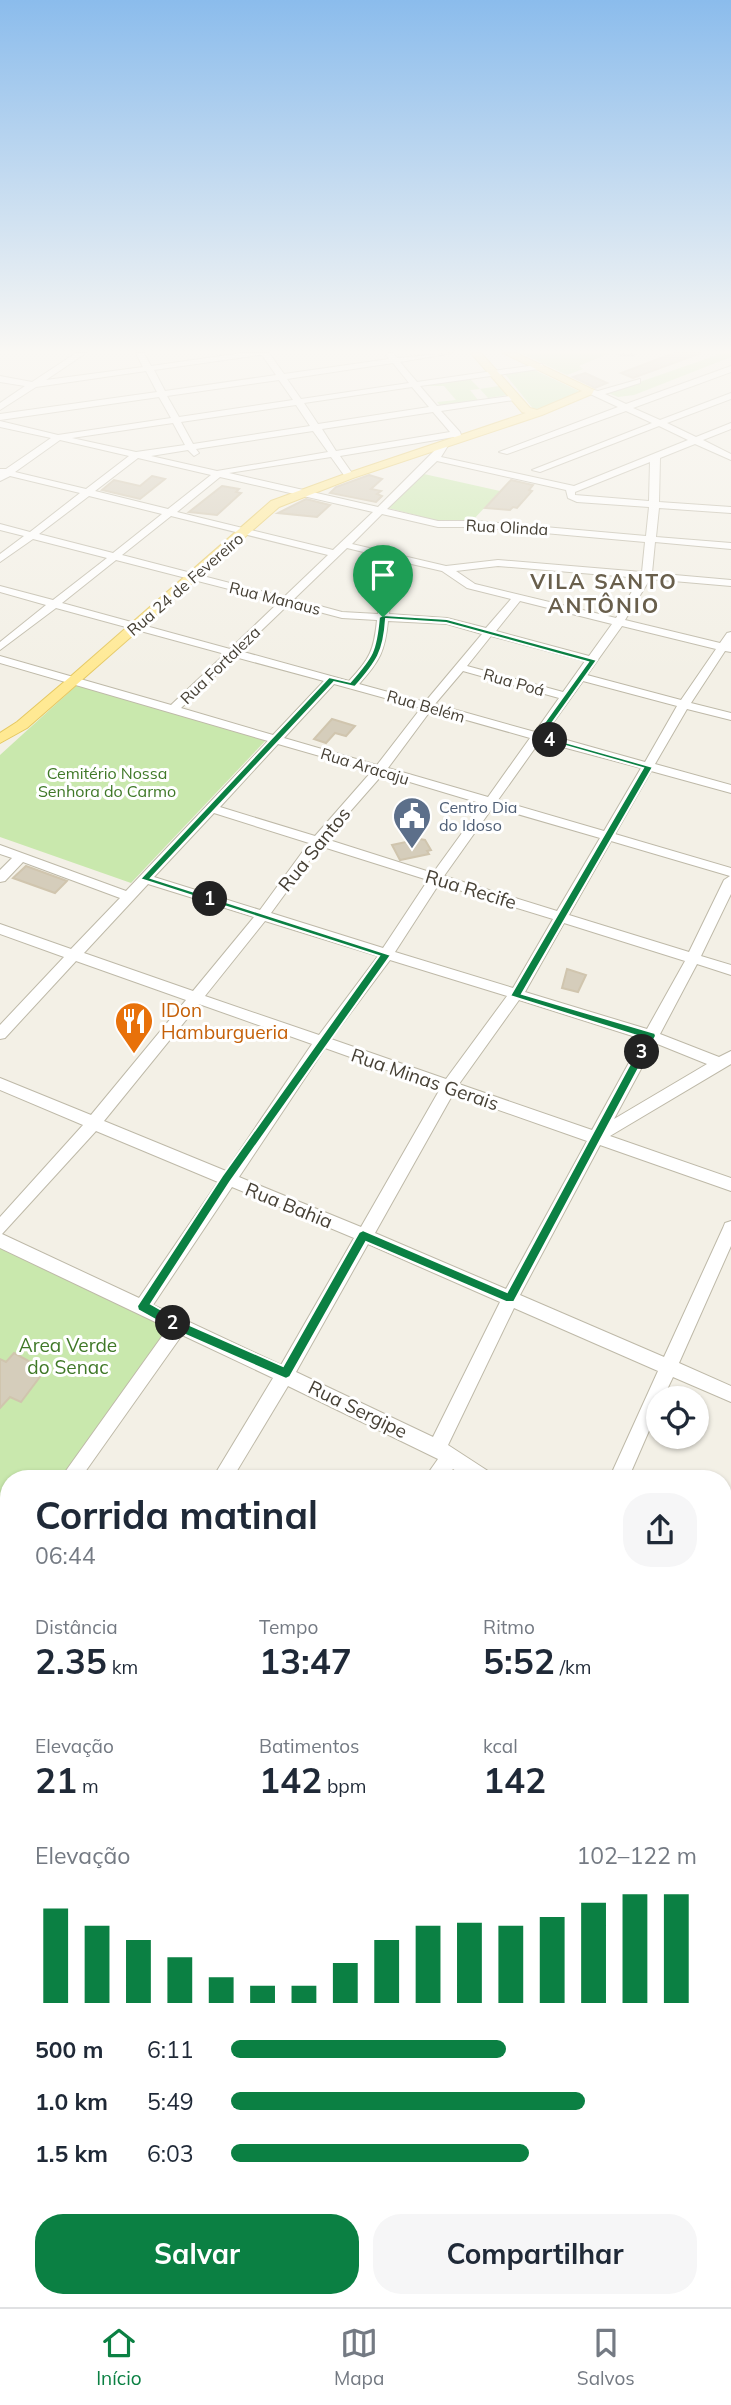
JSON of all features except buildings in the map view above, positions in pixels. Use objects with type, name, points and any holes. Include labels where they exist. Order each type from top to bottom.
[{"type":"main road","name":"Rua 24 de Fevereiro","points":[[0,748],[22,725],[275,504],[395,461]]},
{"type":"main road","name":"Rua 24 de Fevereiro","points":[[0,739],[22,725]]},
{"type":"street","points":[[3,474],[16,461]]},
{"type":"street","points":[[0,559],[130,461]]},
{"type":"street","name":"Rua Olinda","points":[[162,461],[438,524],[476,524],[731,546]]},
{"type":"street","points":[[197,461],[202,470]]},
{"type":"street","points":[[0,647],[218,474],[295,461]]},
{"type":"street","points":[[339,461],[349,476]]},
{"type":"street","name":"Rua Fortaleza","points":[[174,709],[431,461]]},
{"type":"street","points":[[446,461],[571,488],[644,461]]},
{"type":"street","points":[[537,470],[562,461]]},
{"type":"street","points":[[143,1306],[226,1179],[619,622],[647,575],[654,505],[654,461]]},
{"type":"street","points":[[3,474],[88,492],[335,554]]},
{"type":"street","points":[[571,488],[571,496],[577,499],[731,510]]},
{"type":"street","name":"Rua Manaus","points":[[0,527],[342,615],[447,621],[593,660]]},
{"type":"street","points":[[345,545],[446,569],[498,563],[731,583]]},
{"type":"street","points":[[352,685],[371,664],[380,647],[389,556]]},
{"type":"street","points":[[446,569],[471,586],[726,648]]},
{"type":"street","name":"Rua Belém","points":[[0,589],[731,789]]},
{"type":"street","name":"Rua Santos","points":[[0,1228],[93,1124],[263,915],[318,840],[380,770],[428,706],[518,597]]},
{"type":"street","points":[[227,1470],[286,1373],[449,1087],[515,996],[684,704],[726,648],[731,635]]},
{"type":"street","name":"Rua Aracaju","points":[[0,659],[731,872]]},
{"type":"street","name":"Rua Poá","points":[[460,667],[567,697]]},
{"type":"street","points":[[582,677],[731,717]]},
{"type":"street","points":[[0,1034],[332,679]]},
{"type":"street","name":"Rua Recife","points":[[211,808],[731,970]]},
{"type":"street","points":[[0,849],[128,896]]},
{"type":"street","points":[[0,878],[21,857]]},
{"type":"street","points":[[145,879],[726,1060]]},
{"type":"street","points":[[437,1470],[510,1298],[693,958],[731,880]]},
{"type":"street","name":"Rua Minas Gerais","points":[[0,929],[320,1044],[731,1185]]},
{"type":"street","points":[[595,1138],[726,1060]]},
{"type":"street","name":"Rua Bahia","points":[[0,1084],[363,1235],[731,1394]]},
{"type":"street","points":[[622,1470],[731,1228]]},
{"type":"street","name":"Rua Sergipe","points":[[0,1240],[143,1306],[179,1326],[286,1373],[444,1452],[471,1470]]},
{"type":"street","points":[[75,1470],[179,1326]]},
{"type":"green space","points":[[424,474],[500,491],[473,520],[439,521],[388,508]]},
{"type":"green space","name":"Cemitério Nossa Senhora do Carmo","points":[[78,684],[267,739],[131,883],[0,837],[0,755]]},
{"type":"green space","name":"Area Verde do Senac","points":[[0,1245],[169,1329],[69,1470],[0,1470]]},
{"type":"place","name":"Centro Dia do Idoso","points":[[412,850]]},
{"type":"place","name":"IDon Hamburgueria","points":[[134,1055]]},
{"type":"district","name":"VILA SANTO ANTÔNIO","points":[[604,593]]},
{"type":"route","points":[[383,617],[447,621],[593,660],[538,737],[648,767],[515,996],[651,1036],[510,1298],[363,1235],[286,1373],[179,1326],[143,1306],[226,1179],[386,955],[145,879],[332,679],[352,685],[371,664],[380,647],[383,617]]}]
